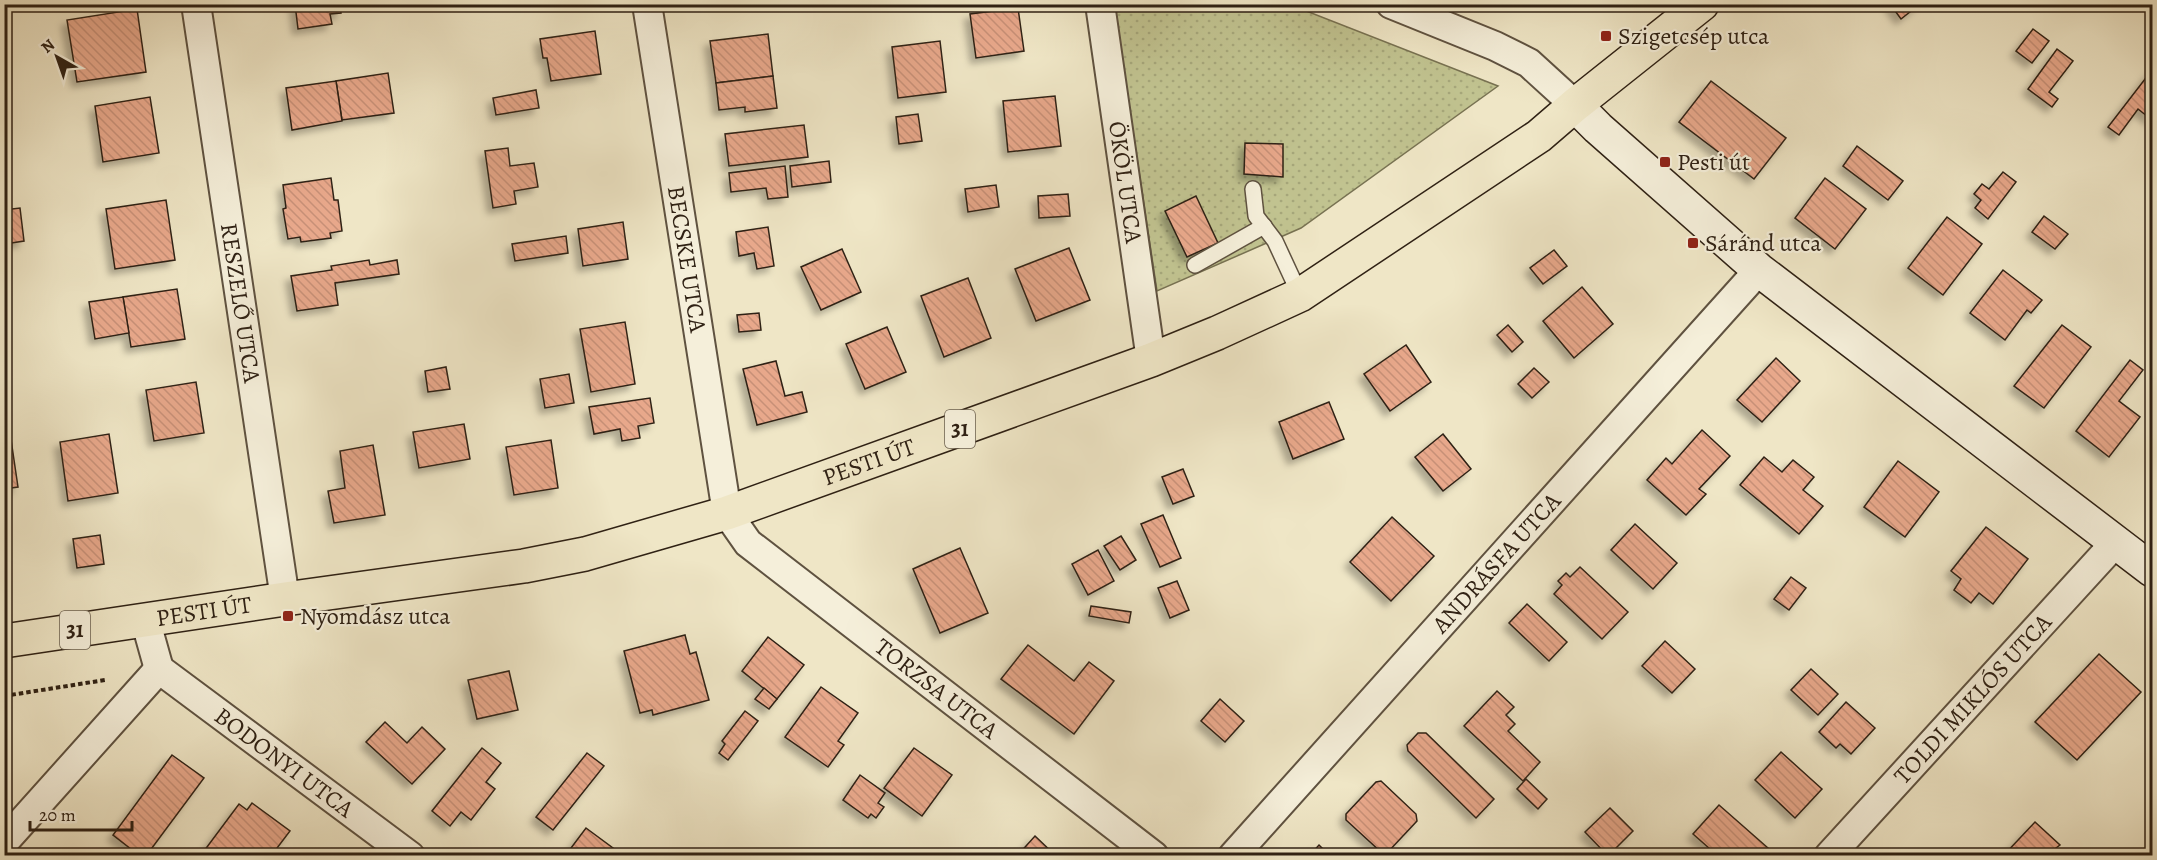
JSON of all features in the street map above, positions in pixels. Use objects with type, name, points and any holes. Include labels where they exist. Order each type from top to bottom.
[{"type":"main road","name":"PESTI ÚT","points":[[4,640],[534,564],[585,554],[727,513],[1151,360],[1300,295],[1539,136],[1702,4]]},
{"type":"street","name":"RESZELŐ UTCA","points":[[196,4],[285,598]]},
{"type":"street","name":"BECSKE UTCA","points":[[647,4],[727,513]]},
{"type":"street","name":"ÖKÖL UTCA","points":[[1100,4],[1151,360]]},
{"type":"street","points":[[1392,4],[1495,46],[1529,63],[1598,128],[1760,270],[2152,570]]},
{"type":"street","name":"ANDRÁSFA UTCA","points":[[1233,855],[1760,270]]},
{"type":"street","name":"TORZSA UTCA","points":[[727,513],[748,543],[1154,855]]},
{"type":"street","name":"TOLDI MIKLÓS UTCA","points":[[1829,855],[2116,542]]},
{"type":"street","points":[[4,842],[159,669],[145,619]]},
{"type":"street","name":"BODONYI UTCA","points":[[159,669],[410,855]]},
{"type":"lane","points":[[1253,189],[1256,216],[1275,240],[1300,295]]},
{"type":"lane","points":[[1195,265],[1264,226]]},
{"type":"path","points":[[4,696],[109,680]]},
{"type":"green space","points":[[1114,5],[1291,5],[1498,86],[1301,228],[1157,291]]},
{"type":"building","points":[[295,4],[340,4],[341,13],[330,14],[332,24],[298,29]]},
{"type":"building","points":[[1890,4],[1920,4],[1901,19]]},
{"type":"building","points":[[1018,8],[1024,51],[976,58],[970,14]]},
{"type":"building","points":[[137,9],[146,72],[77,82],[67,20]]},
{"type":"building","points":[[2033,29],[2049,41],[2032,63],[2016,51]]},
{"type":"building","points":[[595,31],[601,74],[551,81],[547,58],[543,58],[540,39]]},
{"type":"building","points":[[768,34],[773,76],[716,83],[710,41]]},
{"type":"building","points":[[940,41],[946,92],[898,98],[892,47]]},
{"type":"building","points":[[2057,49],[2073,61],[2049,92],[2058,99],[2052,107],[2028,89]]},
{"type":"building","points":[[2152,70],[2152,120],[2138,109],[2119,135],[2108,127]]},
{"type":"building","points":[[388,73],[394,113],[342,120],[336,81]]},
{"type":"building","points":[[773,76],[777,108],[745,112],[745,107],[719,110],[716,83]]},
{"type":"building","points":[[336,81],[342,121],[292,130],[286,88]]},
{"type":"building","points":[[1711,81],[1786,138],[1754,179],[1679,122]]},
{"type":"building","points":[[536,90],[539,108],[496,115],[493,98]]},
{"type":"building","points":[[1055,96],[1061,146],[1008,152],[1003,101]]},
{"type":"building","points":[[150,97],[159,153],[103,162],[95,106]]},
{"type":"building","points":[[918,114],[922,141],[899,144],[896,117]]},
{"type":"building","points":[[804,125],[808,157],[729,166],[725,134]]},
{"type":"building","points":[[1245,143],[1283,144],[1283,177],[1244,174]]},
{"type":"building","points":[[1857,146],[1903,181],[1888,200],[1843,166]]},
{"type":"building","points":[[508,148],[510,166],[534,163],[538,187],[514,191],[516,204],[493,208],[485,151]]},
{"type":"building","points":[[829,161],[831,182],[792,187],[790,166]]},
{"type":"building","points":[[785,166],[788,197],[768,199],[766,188],[731,192],[729,173]]},
{"type":"building","points":[[2003,172],[2016,182],[1988,219],[1975,208],[1981,200],[1974,194],[1982,184],[1989,189]]},
{"type":"building","points":[[331,178],[334,200],[338,200],[342,231],[330,233],[331,238],[301,242],[300,237],[288,239],[283,209],[286,208],[283,185]]},
{"type":"building","points":[[1825,178],[1866,209],[1835,249],[1795,218]]},
{"type":"building","points":[[996,185],[999,207],[968,212],[965,189]]},
{"type":"building","points":[[1068,194],[1070,216],[1039,218],[1038,196]]},
{"type":"building","points":[[1196,196],[1218,243],[1187,257],[1165,211]]},
{"type":"building","points":[[166,200],[175,260],[115,269],[106,209]]},
{"type":"building","points":[[20,208],[24,241],[5,244],[4,210]]},
{"type":"building","points":[[2044,216],[2068,234],[2055,249],[2032,232]]},
{"type":"building","points":[[1947,217],[1982,244],[1943,295],[1908,268]]},
{"type":"building","points":[[623,222],[628,259],[583,266],[578,229]]},
{"type":"building","points":[[768,227],[774,266],[757,269],[754,253],[739,256],[736,232]]},
{"type":"building","points":[[566,236],[568,253],[515,261],[512,244]]},
{"type":"building","points":[[1069,248],[1090,300],[1036,321],[1015,269]]},
{"type":"building","points":[[842,249],[861,292],[821,310],[801,267]]},
{"type":"building","points":[[1554,250],[1567,266],[1543,284],[1530,268]]},
{"type":"building","points":[[369,260],[370,265],[397,260],[399,274],[335,283],[338,305],[297,311],[291,276],[332,270],[331,266]]},
{"type":"building","points":[[2003,270],[2042,300],[2031,313],[2027,310],[2005,340],[1970,313]]},
{"type":"building","points":[[968,278],[991,338],[944,357],[921,296]]},
{"type":"building","points":[[1582,287],[1613,324],[1574,358],[1543,321]]},
{"type":"building","points":[[177,289],[185,339],[131,347],[123,297]]},
{"type":"building","points":[[123,297],[129,333],[95,339],[89,302]]},
{"type":"building","points":[[759,313],[761,330],[739,332],[737,315]]},
{"type":"building","points":[[625,322],[635,384],[591,392],[580,329]]},
{"type":"building","points":[[1508,325],[1523,342],[1512,352],[1497,335]]},
{"type":"building","points":[[2062,325],[2091,347],[2044,408],[2014,386]]},
{"type":"building","points":[[887,327],[906,372],[865,389],[846,344]]},
{"type":"building","points":[[1406,345],[1431,382],[1390,411],[1364,374]]},
{"type":"building","points":[[1776,358],[1800,381],[1762,422],[1737,400]]},
{"type":"building","points":[[2130,360],[2143,370],[2119,401],[2140,417],[2109,457],[2076,431]]},
{"type":"building","points":[[776,361],[785,396],[802,392],[807,412],[757,425],[743,369]]},
{"type":"building","points":[[446,367],[450,389],[428,392],[425,371]]},
{"type":"building","points":[[1534,368],[1549,382],[1532,398],[1518,384]]},
{"type":"building","points":[[569,374],[574,403],[545,408],[540,379]]},
{"type":"building","points":[[196,382],[204,433],[154,441],[146,390]]},
{"type":"building","points":[[650,398],[654,423],[638,426],[640,438],[622,441],[620,429],[594,434],[589,407]]},
{"type":"building","points":[[1329,402],[1344,439],[1293,459],[1279,422]]},
{"type":"building","points":[[464,424],[470,459],[419,468],[413,432]]},
{"type":"building","points":[[9,426],[18,487],[4,489],[4,427]]},
{"type":"building","points":[[1702,430],[1730,456],[1699,489],[1706,494],[1686,515],[1647,480],[1666,458],[1672,464]]},
{"type":"building","points":[[109,434],[118,493],[68,501],[60,442]]},
{"type":"building","points":[[1443,434],[1471,469],[1443,491],[1415,457]]},
{"type":"building","points":[[551,440],[558,488],[514,495],[506,447]]},
{"type":"building","points":[[373,445],[385,515],[334,523],[328,491],[345,488],[340,451]]},
{"type":"building","points":[[1764,457],[1782,472],[1793,460],[1814,477],[1803,490],[1823,506],[1799,534],[1740,485]]},
{"type":"building","points":[[1898,461],[1939,492],[1905,537],[1864,507]]},
{"type":"building","points":[[1183,469],[1194,496],[1173,504],[1162,477]]},
{"type":"building","points":[[1163,515],[1181,558],[1160,567],[1141,524]]},
{"type":"building","points":[[1392,517],[1434,556],[1391,601],[1350,562]]},
{"type":"building","points":[[1635,524],[1677,563],[1653,589],[1611,550]]},
{"type":"building","points":[[1986,527],[2028,559],[1993,604],[1979,593],[1971,603],[1954,590],[1961,579],[1951,571]]},
{"type":"building","points":[[100,535],[104,564],[77,568],[73,539]]},
{"type":"building","points":[[1121,536],[1136,560],[1120,570],[1104,546]]},
{"type":"building","points":[[960,548],[988,613],[940,633],[913,569]]},
{"type":"building","points":[[1098,550],[1114,581],[1088,595],[1072,564]]},
{"type":"building","points":[[1580,567],[1628,612],[1602,639],[1554,594],[1562,585],[1558,581],[1566,573],[1570,577]]},
{"type":"building","points":[[1791,577],[1806,588],[1789,610],[1774,599]]},
{"type":"building","points":[[1177,581],[1189,610],[1170,618],[1158,588]]},
{"type":"building","points":[[1527,604],[1567,642],[1549,661],[1509,623]]},
{"type":"building","points":[[1091,606],[1131,612],[1129,623],[1089,616]]},
{"type":"building","points":[[685,635],[690,654],[696,652],[709,700],[653,715],[652,710],[640,713],[624,651]]},
{"type":"building","points":[[768,637],[804,665],[777,699],[742,671]]},
{"type":"building","points":[[1665,641],[1695,669],[1672,693],[1642,666]]},
{"type":"building","points":[[1028,645],[1074,681],[1089,662],[1114,681],[1074,734],[1001,679]]},
{"type":"building","points":[[2099,654],[2141,692],[2077,760],[2035,722]]},
{"type":"building","points":[[1811,669],[1838,694],[1818,715],[1791,690]]},
{"type":"building","points":[[509,671],[518,710],[477,719],[468,680]]},
{"type":"building","points":[[821,687],[858,713],[838,741],[844,745],[828,767],[785,737]]},
{"type":"building","points":[[764,688],[777,699],[769,709],[755,699]]},
{"type":"building","points":[[1497,691],[1514,707],[1506,715],[1515,724],[1508,731],[1540,762],[1523,781],[1464,726]]},
{"type":"building","points":[[1220,699],[1244,721],[1225,742],[1201,721]]},
{"type":"building","points":[[1846,702],[1875,728],[1851,754],[1840,744],[1836,748],[1819,732]]},
{"type":"building","points":[[745,711],[758,721],[728,760],[719,753],[725,744],[722,741]]},
{"type":"building","points":[[385,722],[407,743],[422,727],[445,749],[412,784],[366,742]]},
{"type":"building","points":[[1418,733],[1426,733],[1494,799],[1476,818],[1408,751],[1407,745]]},
{"type":"building","points":[[482,748],[501,763],[486,782],[495,789],[471,820],[461,812],[450,826],[432,811]]},
{"type":"building","points":[[914,748],[952,775],[922,816],[884,788]]},
{"type":"building","points":[[1781,752],[1822,789],[1795,818],[1755,780]]},
{"type":"building","points":[[587,753],[604,766],[553,830],[536,817]]},
{"type":"building","points":[[172,755],[204,778],[146,856],[140,856],[113,835]]},
{"type":"building","points":[[860,775],[885,793],[878,803],[884,807],[876,818],[871,814],[868,818],[843,800]]},
{"type":"building","points":[[1526,779],[1547,799],[1538,809],[1517,789]]},
{"type":"building","points":[[1381,781],[1416,814],[1417,821],[1387,853],[1381,852],[1346,820],[1346,814],[1376,782]]},
{"type":"building","points":[[252,803],[290,831],[271,856],[201,855],[239,804],[247,810]]},
{"type":"building","points":[[1719,805],[1768,848],[1761,856],[1718,856],[1693,834]]},
{"type":"building","points":[[1610,808],[1633,831],[1608,856],[1585,832]]},
{"type":"building","points":[[2035,822],[2060,845],[2056,848],[2064,856],[2003,856]]},
{"type":"building","points":[[586,828],[617,851],[614,856],[565,856]]},
{"type":"building","points":[[1035,836],[1056,856],[1017,856]]},
{"type":"building","points":[[1319,845],[1330,856],[1309,856]]},
{"type":"place","name":"Szigetcsép utca","points":[[1606,36]]},
{"type":"place","name":"Pesti út","points":[[1665,162]]},
{"type":"place","name":"Sáránd utca","points":[[1693,243]]},
{"type":"place","name":"Nyomdász utca","points":[[288,616]]}]
